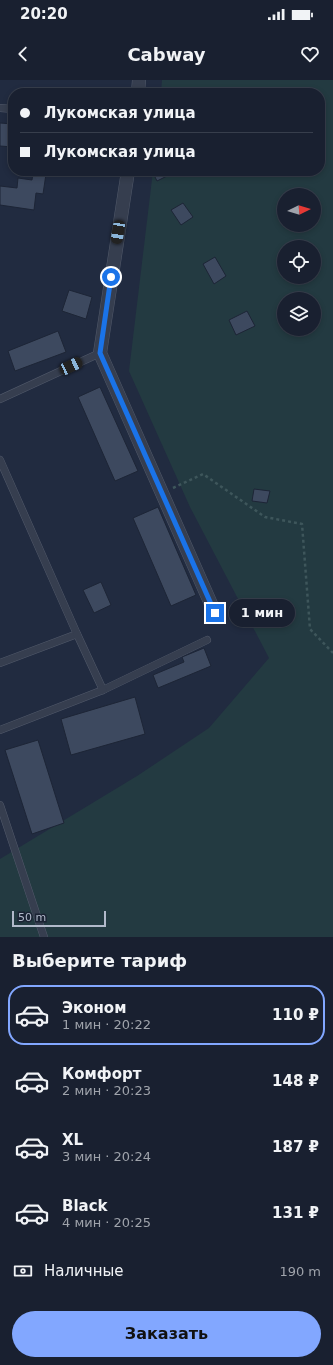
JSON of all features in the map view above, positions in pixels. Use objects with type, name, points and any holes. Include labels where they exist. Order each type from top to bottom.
[{"type":"street","points":[[127,176],[100,353],[215,613]]},
{"type":"lane","points":[[0,399],[100,353]]},
{"type":"lane","points":[[0,460],[103,690]]},
{"type":"lane","points":[[0,663],[77,634]]},
{"type":"lane","points":[[0,730],[103,690],[206,640]]},
{"type":"lane","points":[[0,805],[44,937]]},
{"type":"path","points":[[162,494],[203,474],[265,517],[302,524],[310,629],[333,653]]},
{"type":"shaded area","points":[[162,80],[333,80],[333,937],[0,937],[0,859],[137,776],[209,728],[269,658],[190,507],[129,371],[152,176],[325,176],[325,88],[161,88]]},
{"type":"building","points":[[0,123],[8,124],[8,147],[0,146]]},
{"type":"building","points":[[33,176],[46,176],[43,194],[36,193],[34,210],[0,205],[0,186],[17,188],[18,178],[32,180]]},
{"type":"building","points":[[154,176],[167,176],[157,181]]},
{"type":"building","points":[[183,203],[193,217],[181,225],[171,210]]},
{"type":"building","points":[[215,257],[226,276],[214,284],[203,264]]},
{"type":"building","points":[[69,290],[92,297],[86,319],[62,311]]},
{"type":"building","points":[[247,311],[255,326],[236,335],[229,320]]},
{"type":"building","points":[[58,331],[66,352],[15,371],[8,351]]},
{"type":"building","points":[[100,387],[138,471],[115,481],[78,397]]},
{"type":"building","points":[[254,489],[270,491],[267,503],[252,501]]},
{"type":"building","points":[[158,507],[196,595],[171,606],[133,518]]},
{"type":"building","points":[[101,582],[111,605],[94,613],[83,590]]},
{"type":"building","points":[[204,648],[211,666],[158,688],[153,675],[184,662],[182,657]]},
{"type":"building","points":[[135,697],[145,734],[71,755],[61,719]]},
{"type":"building","points":[[38,740],[64,823],[32,834],[5,750]]},
{"type":"route","points":[[111,277],[100,353],[215,613]]}]
